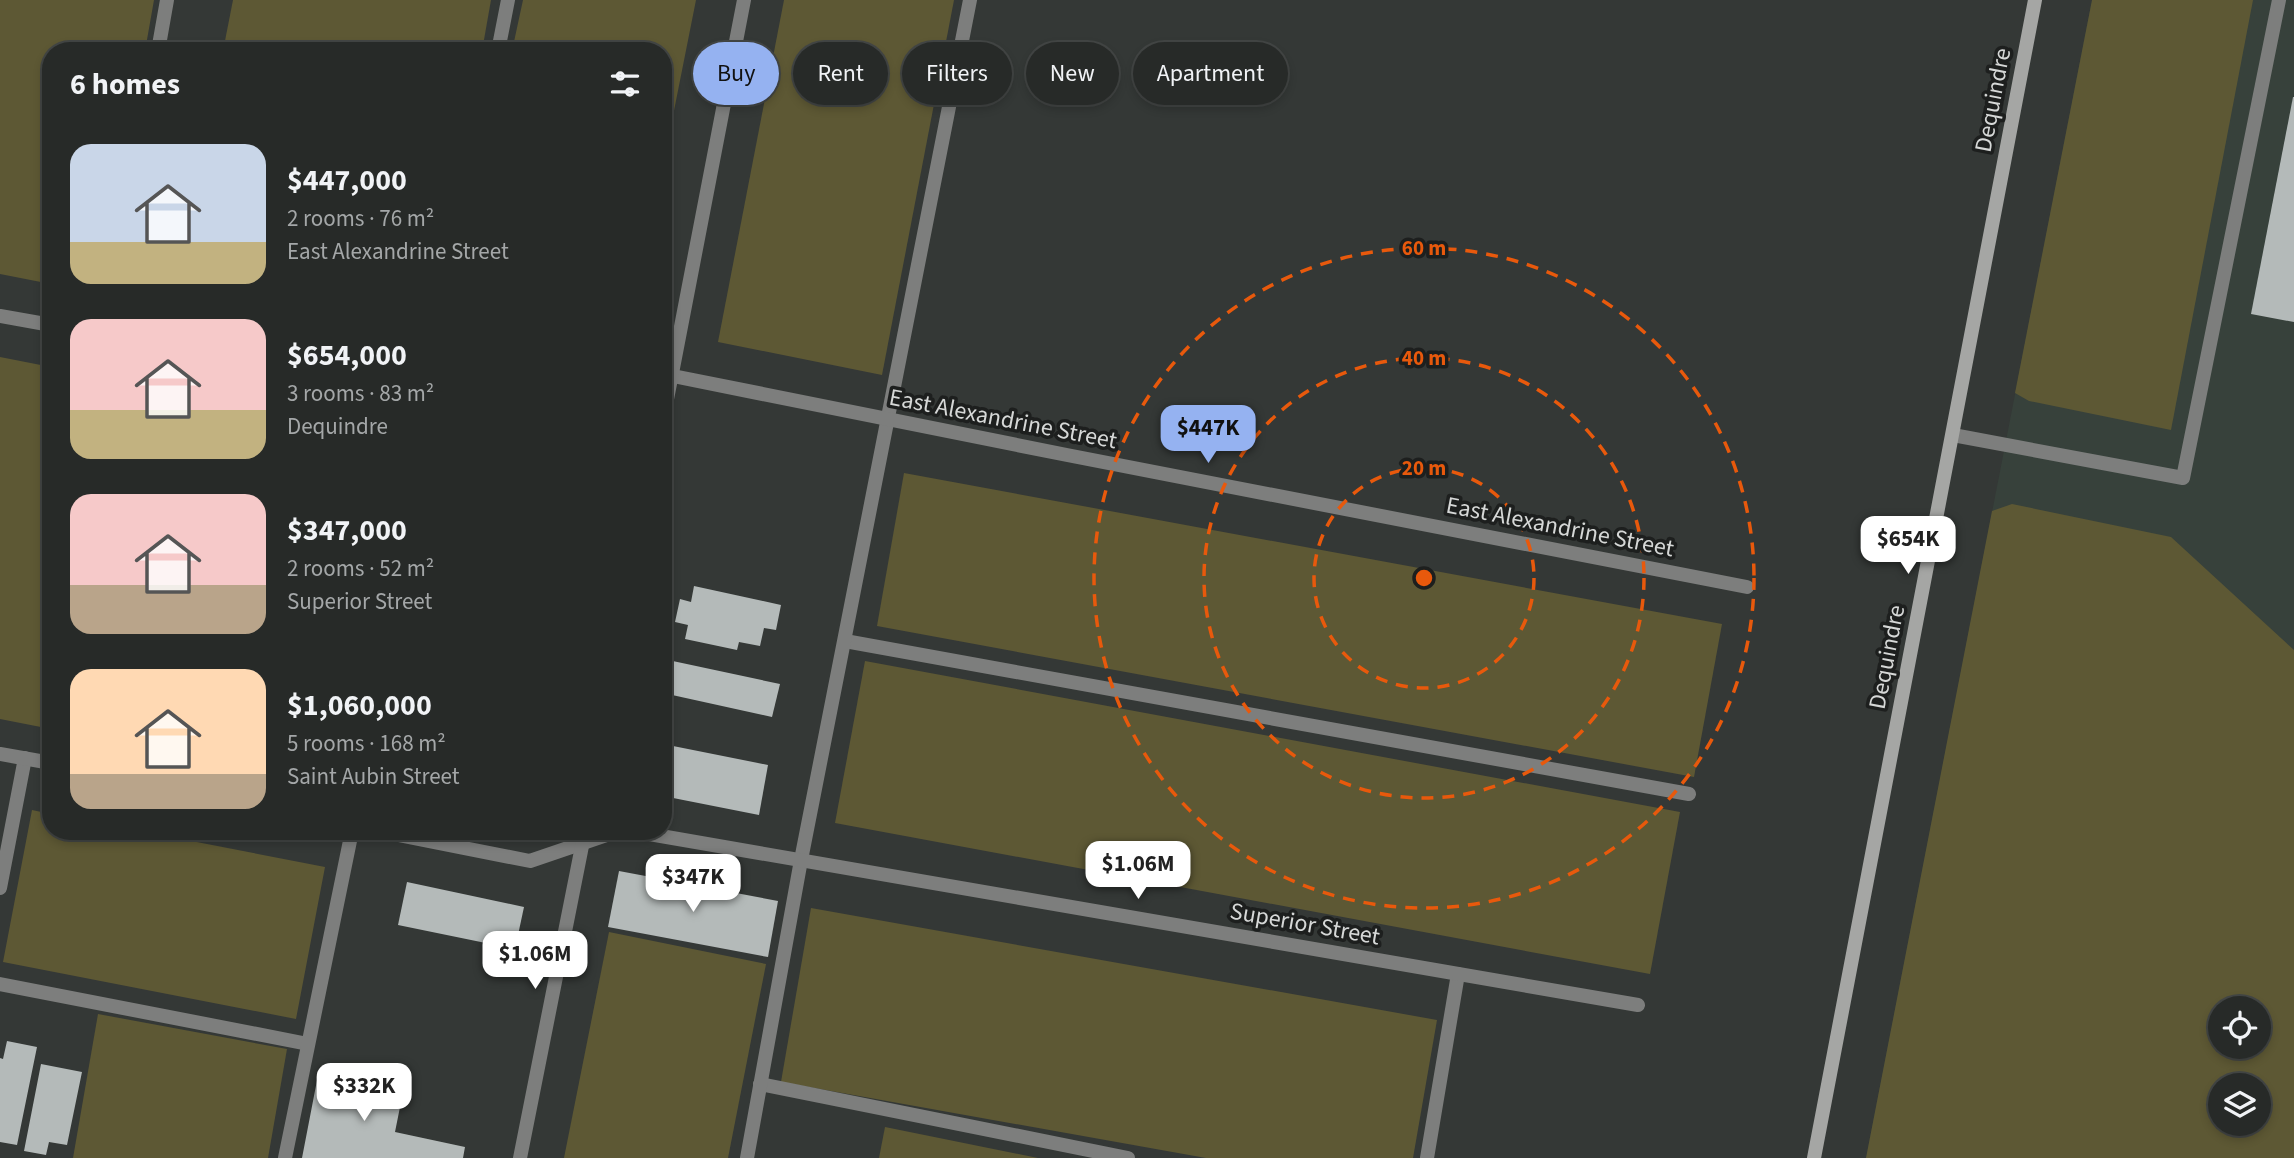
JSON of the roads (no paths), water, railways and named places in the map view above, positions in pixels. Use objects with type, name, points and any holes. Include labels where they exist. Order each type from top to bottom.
[{"type":"street","points":[[160,42],[167,0]]},
{"type":"street","points":[[500,42],[508,0]]},
{"type":"street","points":[[672,354],[744,0]]},
{"type":"street","points":[[747,1158],[801,860],[970,0]]},
{"type":"street","name":"Dequindre","points":[[1814,1158],[2035,0]]},
{"type":"street","points":[[1953,435],[2183,478],[2279,0]]},
{"type":"street","points":[[0,316],[42,323]]},
{"type":"street","name":"East Alexandrine Street","points":[[672,375],[1747,587]]},
{"type":"street","points":[[845,641],[1689,794]]},
{"type":"street","points":[[0,754],[42,761]]},
{"type":"street","points":[[0,888],[25,758]]},
{"type":"street","name":"Superior Street","points":[[672,838],[1638,1005]]},
{"type":"street","points":[[285,1158],[350,840]]},
{"type":"street","points":[[424,840],[530,861],[579,840]]},
{"type":"street","points":[[520,1158],[584,840]]},
{"type":"street","points":[[1427,1158],[1458,974]]},
{"type":"street","points":[[0,984],[308,1044]]},
{"type":"street","points":[[761,1084],[1128,1158]]}]
